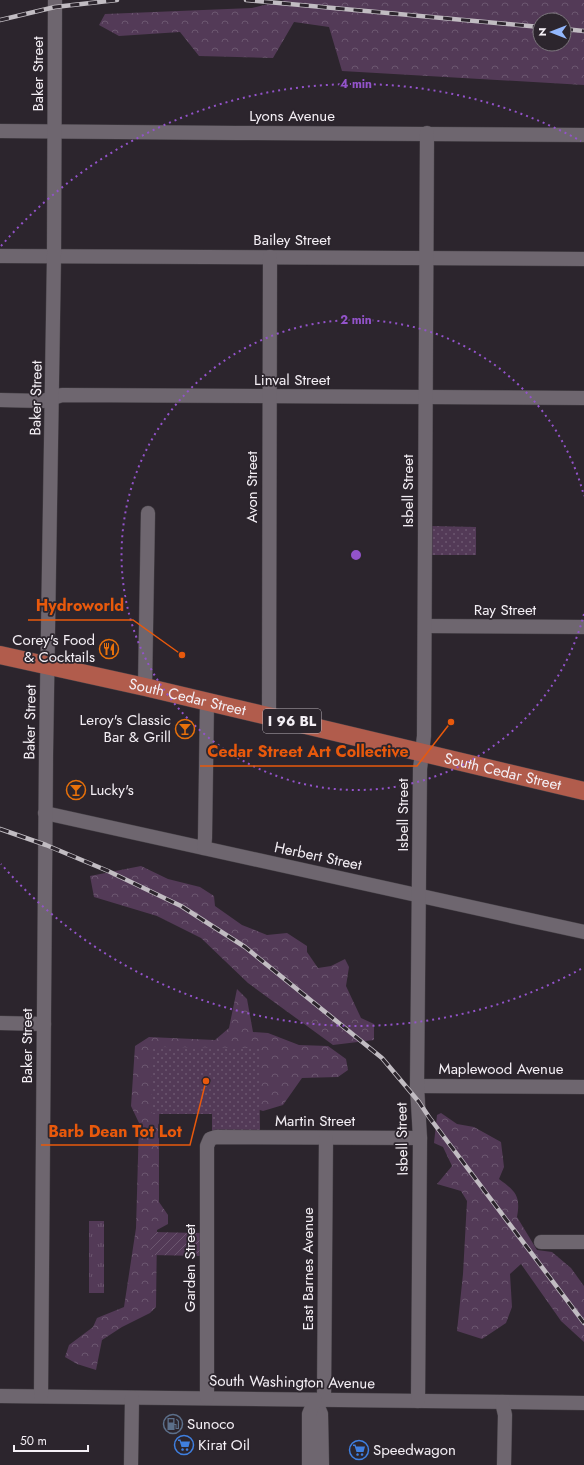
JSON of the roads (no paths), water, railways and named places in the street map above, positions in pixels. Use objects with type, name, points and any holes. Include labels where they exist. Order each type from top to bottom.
[{"type":"main road","name":"South Cedar Street","points":[[0,655],[145,686],[584,791]]},
{"type":"street","name":"Baker Street","points":[[41,1396],[46,812],[53,398],[55,0]]},
{"type":"street","name":"Lyons Avenue","points":[[0,131],[236,134],[427,133],[584,135]]},
{"type":"street","name":"Isbell Street","points":[[418,1401],[420,1138],[417,1086],[420,896],[420,769],[424,736],[427,133]]},
{"type":"street","name":"Bailey Street","points":[[0,256],[584,259]]},
{"type":"street","name":"Avon Street","points":[[269,716],[270,257]]},
{"type":"street","name":"Linval Street","points":[[0,400],[43,401],[62,395],[584,398]]},
{"type":"street","points":[[145,686],[148,513]]},
{"type":"street","name":"Ray Street","points":[[425,626],[584,627]]},
{"type":"street","points":[[204,848],[208,701]]},
{"type":"street","name":"Herbert Street","points":[[46,812],[584,932]]},
{"type":"street","points":[[0,1023],[44,1024]]},
{"type":"street","name":"Maplewood Avenue","points":[[417,1086],[584,1087]]},
{"type":"street","name":"Martin Street","points":[[210,1139],[216,1137],[420,1138]]},
{"type":"street","name":"East Barnes Avenue","points":[[320,1400],[326,1138]]},
{"type":"street","name":"Garden Street","points":[[207,1398],[208,1146],[210,1139]]},
{"type":"street","points":[[541,1242],[584,1242]]},
{"type":"street","name":"South Washington Avenue","points":[[0,1396],[584,1402]]},
{"type":"street","points":[[131,1465],[132,1398]]},
{"type":"street","points":[[309,1465],[309,1414],[320,1400]]},
{"type":"street","points":[[320,1400],[322,1465]]},
{"type":"street","points":[[502,1402],[505,1415],[504,1465]]},
{"type":"railway","points":[[0,20],[55,7],[117,0]]},
{"type":"railway","points":[[246,0],[532,26]]},
{"type":"railway","points":[[572,30],[584,31]]},
{"type":"railway","points":[[0,829],[46,845],[108,871],[181,906],[245,947],[382,1058],[419,1102],[584,1323]]},
{"type":"place","name":"Corey's Food & Cocktails","points":[[109,649]]},
{"type":"place","name":"Hydroworld","points":[[182,655]]},
{"type":"place","name":"Cedar Street Art Collective","points":[[451,722]]},
{"type":"place","name":"Leroy's Classic Bar & Grill","points":[[185,729]]},
{"type":"place","name":"Lucky's","points":[[76,790]]},
{"type":"place","name":"Barb Dean Tot Lot","points":[[206,1081]]},
{"type":"place","name":"Sunoco","points":[[173,1424]]},
{"type":"place","name":"Kirat Oil","points":[[184,1445]]},
{"type":"place","name":"Speedwagon","points":[[359,1450]]}]
